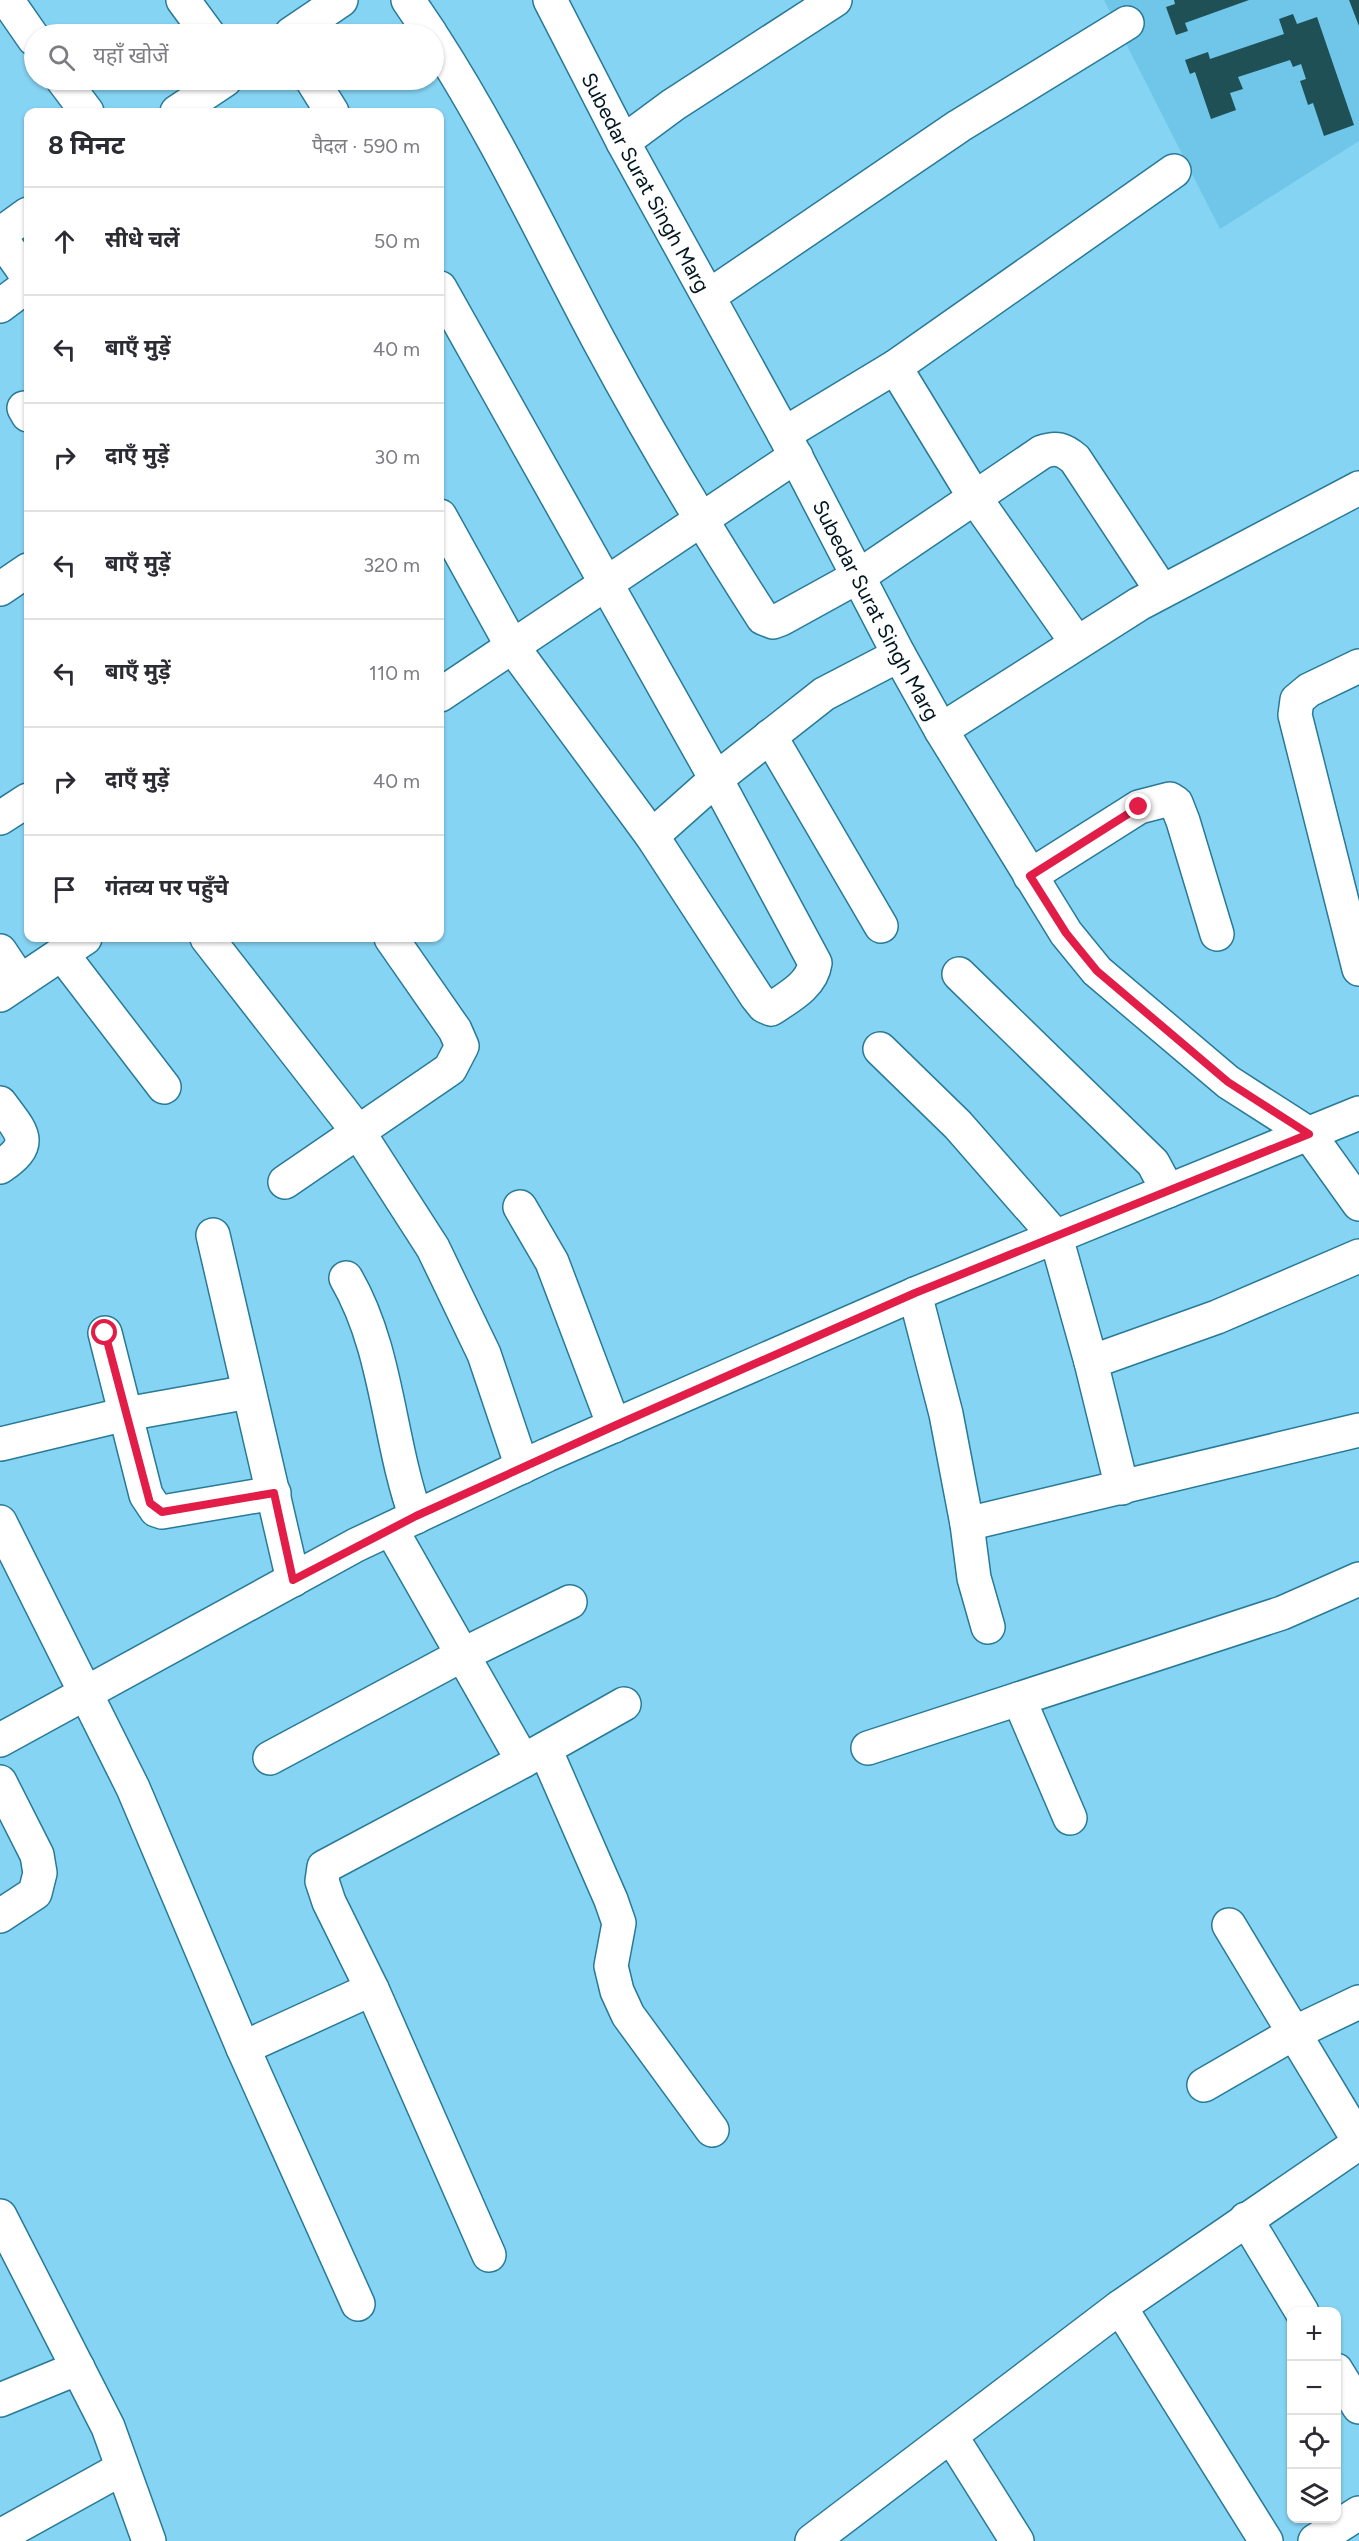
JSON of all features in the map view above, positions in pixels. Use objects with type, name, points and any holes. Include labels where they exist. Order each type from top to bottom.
[{"type":"street","points":[[7,0],[24,25]]},
{"type":"street","points":[[183,0],[201,24]]},
{"type":"street","points":[[306,24],[342,0]]},
{"type":"street","points":[[408,0],[424,24]]},
{"type":"street","name":"Subedar Surat Singh Marg","points":[[549,0],[623,142],[710,296],[790,445],[899,655],[941,730],[1066,933],[1097,971],[1228,1082],[1309,1134]]},
{"type":"street","points":[[623,142],[673,105],[835,0]]},
{"type":"street","points":[[710,296],[959,126],[1126,24]]},
{"type":"street","points":[[444,55],[462,83],[601,345],[700,520],[763,618],[768,621],[781,619],[860,576],[1041,452],[1051,449],[1064,450],[1075,459],[1162,591]]},
{"type":"street","points":[[70,90],[84,108]]},
{"type":"street","points":[[185,108],[211,90]]},
{"type":"street","points":[[318,90],[330,108]]},
{"type":"street","points":[[444,692],[700,520],[790,445],[895,367],[1174,171]]},
{"type":"street","points":[[24,217],[0,235],[24,271]]},
{"type":"street","points":[[0,306],[24,288]]},
{"type":"street","points":[[444,295],[716,779],[815,963],[813,974],[808,981],[771,1009],[764,1006],[652,836],[512,646],[444,523]]},
{"type":"street","points":[[895,367],[975,498],[1077,644]]},
{"type":"street","points":[[941,730],[1162,591],[1359,488]]},
{"type":"street","points":[[0,590],[24,573]]},
{"type":"street","points":[[652,836],[716,779],[824,694],[899,655]]},
{"type":"street","points":[[1359,666],[1309,690],[1297,700],[1295,715],[1359,969]]},
{"type":"street","points":[[770,736],[881,926]]},
{"type":"street","points":[[1030,876],[1139,807],[1170,799],[1176,804],[1183,821],[1217,934]]},
{"type":"street","points":[[0,818],[24,803]]},
{"type":"street","points":[[210,942],[359,1133],[433,1248],[484,1354],[522,1467]]},
{"type":"street","points":[[285,1182],[450,1069],[462,1046],[455,1030],[394,942]]},
{"type":"street","points":[[0,951],[10,988],[74,946],[164,1087]]},
{"type":"street","points":[[959,974],[1153,1163],[1168,1191]]},
{"type":"street","points":[[880,1049],[958,1125],[1056,1237],[1092,1362],[1122,1488]]},
{"type":"street","points":[[0,1103],[21,1135],[23,1146],[18,1155],[0,1167]]},
{"type":"street","points":[[0,1740],[293,1580],[403,1523],[522,1467],[915,1293],[1359,1113]]},
{"type":"street","points":[[1309,1134],[1359,1204]]},
{"type":"street","points":[[520,1207],[552,1262],[614,1426]]},
{"type":"street","points":[[213,1235],[293,1580]]},
{"type":"street","points":[[1092,1362],[1217,1317],[1359,1256]]},
{"type":"street","points":[[346,1278],[361,1303],[374,1344],[401,1469],[403,1523],[464,1654],[534,1755],[611,1900],[619,1923],[611,1966],[617,1991],[628,2015],[712,2130]]},
{"type":"street","points":[[915,1293],[946,1414],[967,1524],[974,1578],[988,1627]]},
{"type":"street","points":[[105,1333],[146,1495],[156,1510],[162,1512],[274,1493]]},
{"type":"street","points":[[1,1444],[126,1414],[249,1392]]},
{"type":"street","points":[[967,1524],[1359,1430]]},
{"type":"street","points":[[0,1522],[133,1788],[243,2048],[357,2304]]},
{"type":"street","points":[[868,1748],[1282,1613],[1359,1579]]},
{"type":"street","points":[[270,1758],[464,1654],[570,1602]]},
{"type":"street","points":[[1019,1699],[1070,1818]]},
{"type":"street","points":[[489,2255],[372,1989],[329,1902],[322,1881],[324,1867],[534,1755],[624,1704]]},
{"type":"street","points":[[0,1782],[37,1855],[40,1873],[36,1893],[0,1916]]},
{"type":"street","points":[[827,2537],[951,2436],[1120,2307],[1359,2142],[1230,1925]]},
{"type":"street","points":[[243,2048],[372,1989]]},
{"type":"street","points":[[1204,2085],[1294,2033],[1359,2002]]},
{"type":"street","points":[[0,2216],[108,2427],[121,2469],[149,2541]]},
{"type":"street","points":[[1246,2219],[1299,2307]]},
{"type":"street","points":[[1120,2307],[1266,2541]]},
{"type":"street","points":[[0,2400],[78,2368]]},
{"type":"street","points":[[1341,2378],[1359,2407]]},
{"type":"street","points":[[951,2436],[1017,2541]]},
{"type":"street","points":[[0,2536],[121,2469]]},
{"type":"street","points":[[1315,2541],[1359,2513]]},
{"type":"shaded area","points":[[1104,0],[1359,0],[1359,141],[1220,229]]},
{"type":"building","points":[[1174,0],[1249,0],[1185,23],[1188,31],[1176,35],[1166,7],[1175,4]]},
{"type":"building","points":[[1349,0],[1359,0],[1359,26]]},
{"type":"building","points":[[1293,14],[1297,24],[1317,17],[1354,125],[1324,136],[1313,103],[1308,105],[1300,81],[1306,79],[1301,64],[1293,67],[1290,60],[1238,77],[1243,89],[1230,93],[1236,110],[1211,119],[1195,72],[1190,74],[1185,60],[1208,52],[1210,59],[1284,34],[1279,19]]},
{"type":"route","points":[[105,1333],[146,1495],[150,1503],[156,1510],[162,1512],[274,1493],[293,1580],[356,1545],[547,1455],[915,1293],[1309,1134],[1228,1082],[1097,971],[1066,933],[1030,876],[1104,827],[1139,807]]}]
